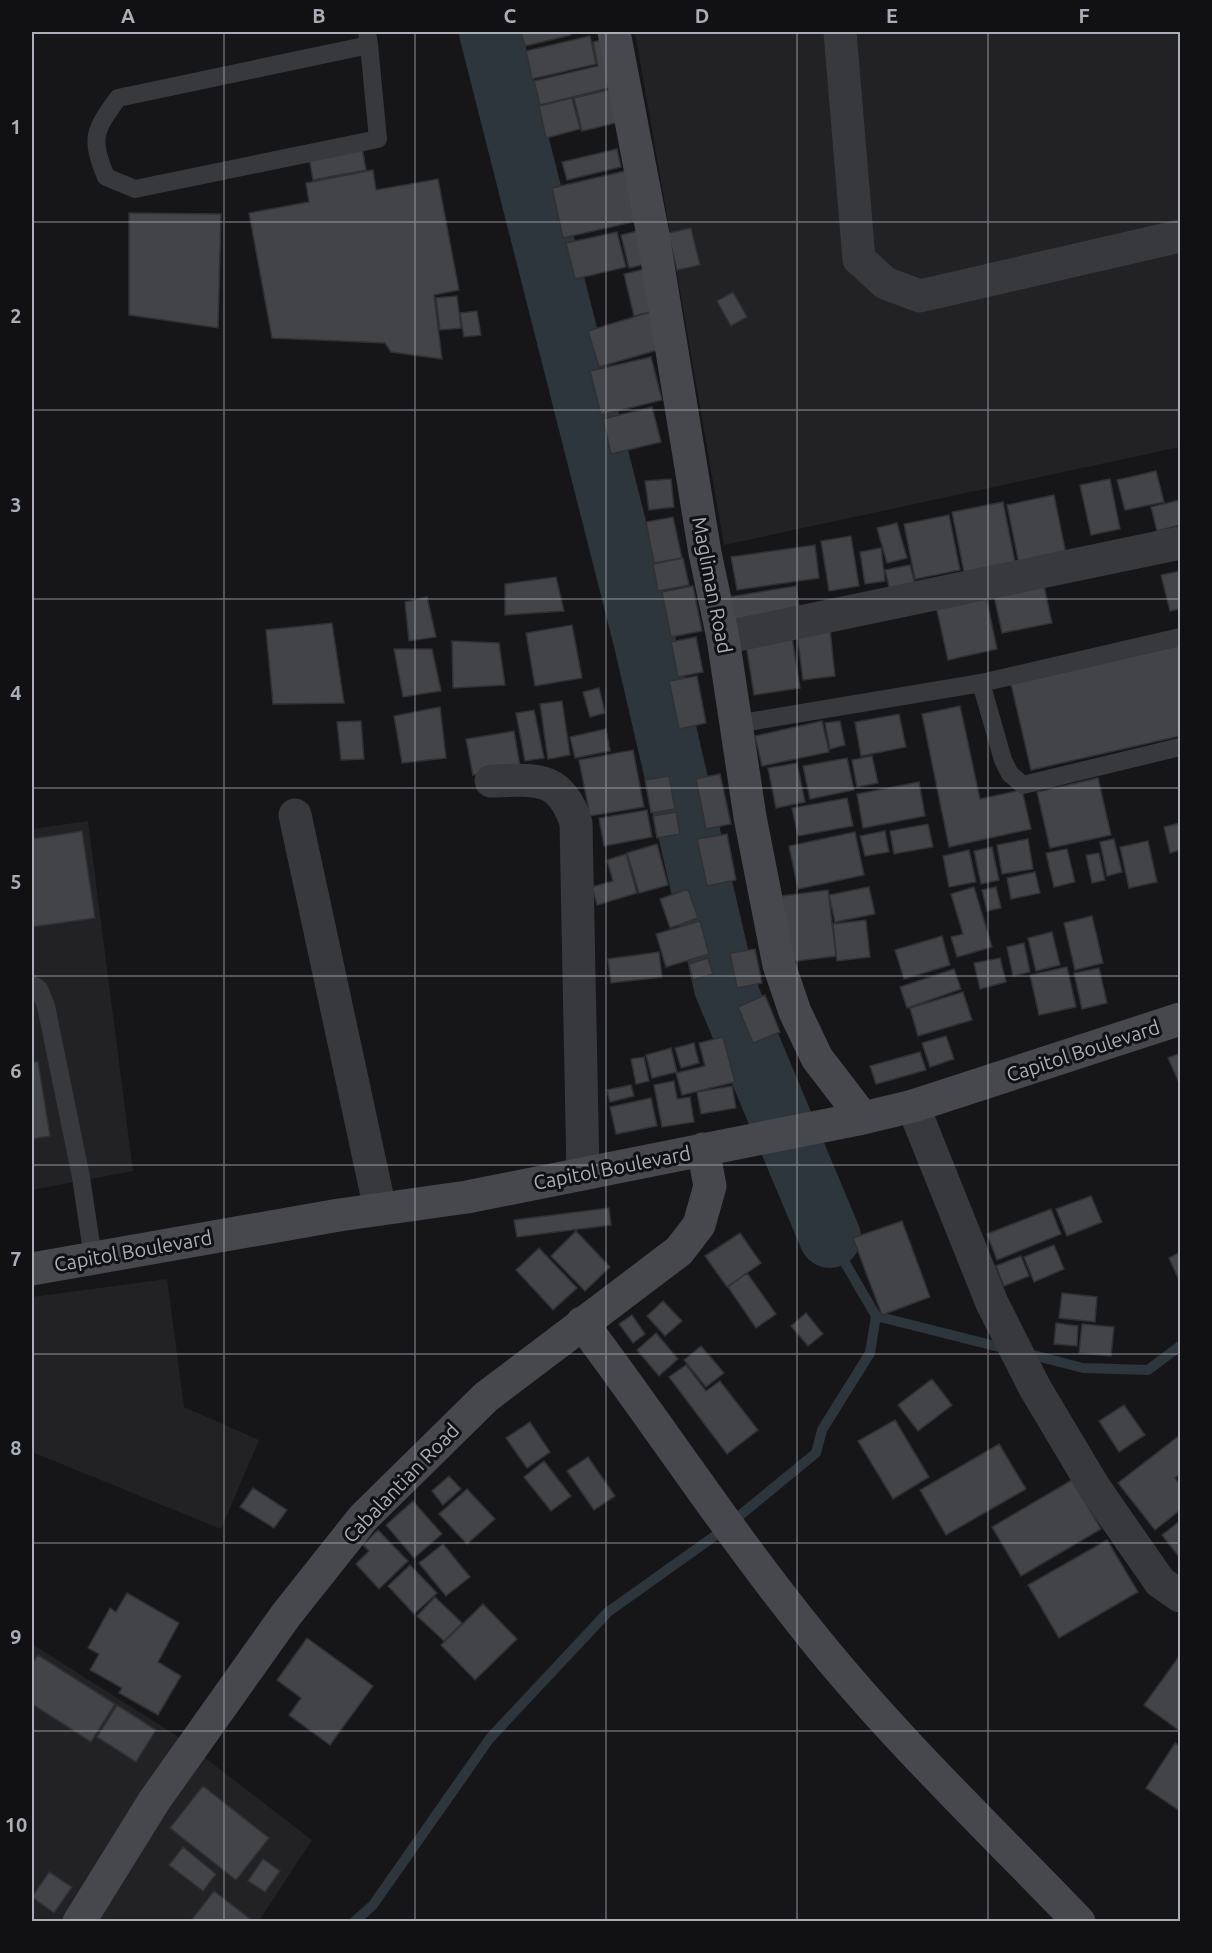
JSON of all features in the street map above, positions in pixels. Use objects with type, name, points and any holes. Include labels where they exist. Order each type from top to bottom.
[{"type":"street","name":"Magliman Road","points":[[614,32],[653,235],[705,553],[723,638],[750,818],[779,965],[795,1012],[849,1121]]},
{"type":"street","points":[[840,32],[859,259],[885,283],[920,296],[1180,236]]},
{"type":"street","points":[[723,638],[1180,543]]},
{"type":"street","points":[[491,781],[542,780],[556,788],[570,805],[576,823],[583,1174]]},
{"type":"street","points":[[295,815],[380,1209]]},
{"type":"street","name":"Capitol Boulevard","points":[[32,1269],[380,1209],[467,1197],[849,1121],[913,1106],[1180,1019]]},
{"type":"street","points":[[913,1106],[992,1303],[1035,1388],[1094,1487],[1160,1582],[1180,1596]]},
{"type":"street","name":"Cabalantian Road","points":[[79,1922],[154,1801],[286,1616],[363,1518],[486,1397],[679,1251],[699,1225],[710,1186],[703,1149]]},
{"type":"street","points":[[582,1323],[734,1537],[815,1639],[935,1774],[1078,1922]]},
{"type":"lane","points":[[368,38],[378,138],[135,189],[106,177],[95,151],[99,124],[118,98],[368,38]]},
{"type":"lane","points":[[736,724],[981,683],[1180,637]]},
{"type":"lane","points":[[981,683],[1003,760],[1010,774],[1023,784],[1180,747]]},
{"type":"lane","points":[[32,984],[39,989],[46,1006],[81,1177],[93,1258]]},
{"type":"shaded area","points":[[635,32],[1180,32],[1180,447],[724,545]]},
{"type":"shaded area","points":[[88,821],[133,1171],[32,1190],[32,829]]},
{"type":"shaded area","points":[[167,1279],[184,1407],[259,1440],[221,1529],[32,1452],[32,1297]]},
{"type":"shaded area","points":[[32,1644],[174,1734],[312,1840],[259,1921],[32,1921]]},
{"type":"building","points":[[521,32],[570,32],[571,35],[525,46]]},
{"type":"building","points":[[590,36],[596,64],[532,79],[526,51]]},
{"type":"building","points":[[601,40],[613,87],[540,105],[534,81],[598,66],[593,42]]},
{"type":"building","points":[[612,89],[620,122],[582,131],[574,98]]},
{"type":"building","points":[[572,98],[580,129],[546,138],[539,106]]},
{"type":"building","points":[[362,147],[366,170],[313,180],[309,156]]},
{"type":"building","points":[[617,149],[621,167],[567,180],[562,162]]},
{"type":"building","points":[[373,170],[376,190],[438,179],[459,290],[434,295],[442,359],[391,352],[385,343],[272,338],[249,213],[309,202],[306,183]]},
{"type":"building","points":[[625,171],[637,221],[563,238],[552,188]]},
{"type":"building","points":[[129,213],[221,214],[218,328],[129,315]]},
{"type":"building","points":[[691,228],[700,265],[677,270],[668,233]]},
{"type":"building","points":[[638,231],[646,264],[629,268],[621,235]]},
{"type":"building","points":[[617,232],[626,267],[575,279],[566,243]]},
{"type":"building","points":[[644,269],[654,311],[634,316],[624,274]]},
{"type":"building","points":[[733,292],[747,317],[731,326],[717,301]]},
{"type":"building","points":[[457,296],[461,328],[440,330],[436,298]]},
{"type":"building","points":[[477,311],[481,335],[464,337],[460,313]]},
{"type":"building","points":[[650,312],[661,349],[599,367],[588,331]]},
{"type":"building","points":[[651,357],[662,400],[601,415],[590,371]]},
{"type":"building","points":[[652,407],[661,442],[611,454],[603,419]]},
{"type":"building","points":[[1156,471],[1164,502],[1125,510],[1117,480]]},
{"type":"building","points":[[671,479],[674,507],[649,510],[645,481]]},
{"type":"building","points":[[1110,479],[1120,529],[1091,535],[1080,485]]},
{"type":"building","points":[[1054,495],[1066,554],[1019,564],[1007,505]]},
{"type":"building","points":[[1180,500],[1180,525],[1157,531],[1151,507]]},
{"type":"building","points":[[1003,502],[1016,567],[965,577],[952,512]]},
{"type":"building","points":[[949,515],[960,570],[915,579],[904,524]]},
{"type":"building","points":[[673,517],[682,558],[654,563],[646,522]]},
{"type":"building","points":[[897,523],[907,558],[887,563],[877,528]]},
{"type":"building","points":[[851,536],[859,586],[829,591],[821,541]]},
{"type":"building","points":[[815,545],[819,578],[737,590],[731,557]]},
{"type":"building","points":[[881,548],[885,581],[865,584],[860,552]]},
{"type":"building","points":[[683,558],[689,585],[658,591],[653,564]]},
{"type":"building","points":[[910,565],[915,585],[890,591],[885,570]]},
{"type":"building","points":[[1180,571],[1180,609],[1170,611],[1161,575]]},
{"type":"building","points":[[556,577],[564,611],[505,615],[505,584]]},
{"type":"building","points":[[1043,581],[1052,623],[1002,633],[993,591]]},
{"type":"building","points":[[693,586],[702,631],[671,637],[662,592]]},
{"type":"building","points":[[796,586],[800,614],[733,625],[729,597]]},
{"type":"building","points":[[986,596],[997,649],[948,660],[936,606]]},
{"type":"building","points":[[427,597],[436,637],[409,641],[405,602]]},
{"type":"building","points":[[332,623],[344,703],[273,704],[266,630]]},
{"type":"building","points":[[572,625],[582,678],[535,686],[526,633]]},
{"type":"building","points":[[830,629],[835,676],[803,680],[797,633]]},
{"type":"building","points":[[791,631],[800,688],[754,695],[745,638]]},
{"type":"building","points":[[696,637],[703,672],[678,677],[671,642]]},
{"type":"building","points":[[452,641],[499,643],[505,685],[453,688]]},
{"type":"building","points":[[1180,645],[1180,736],[1031,770],[1011,684]]},
{"type":"building","points":[[394,649],[432,649],[441,691],[403,697]]},
{"type":"building","points":[[697,676],[706,723],[679,729],[669,681]]},
{"type":"building","points":[[599,688],[605,713],[590,717],[583,692]]},
{"type":"building","points":[[562,701],[570,755],[548,759],[540,704]]},
{"type":"building","points":[[960,706],[980,799],[1022,790],[1031,829],[949,847],[922,714]]},
{"type":"building","points":[[440,707],[446,758],[402,763],[394,716]]},
{"type":"building","points":[[534,710],[544,758],[525,761],[516,713]]},
{"type":"building","points":[[899,714],[906,747],[861,756],[855,722]]},
{"type":"building","points":[[361,721],[364,759],[341,760],[337,722]]},
{"type":"building","points":[[822,721],[829,752],[762,766],[755,736]]},
{"type":"building","points":[[840,721],[845,745],[830,749],[825,723]]},
{"type":"building","points":[[606,729],[610,751],[575,758],[570,737]]},
{"type":"building","points":[[514,731],[520,766],[473,775],[466,739]]},
{"type":"building","points":[[633,750],[644,807],[590,816],[579,760]]},
{"type":"building","points":[[872,756],[878,783],[857,787],[852,760]]},
{"type":"building","points":[[847,758],[854,790],[810,799],[803,766]]},
{"type":"building","points":[[797,763],[805,802],[776,808],[768,768]]},
{"type":"building","points":[[720,774],[731,824],[706,829],[696,779]]},
{"type":"building","points":[[669,776],[675,809],[651,813],[645,780]]},
{"type":"building","points":[[1098,778],[1111,835],[1050,848],[1037,792]]},
{"type":"building","points":[[919,782],[925,816],[863,828],[857,794]]},
{"type":"building","points":[[847,798],[853,826],[798,836],[792,808]]},
{"type":"building","points":[[647,810],[652,837],[604,846],[599,818]]},
{"type":"building","points":[[676,812],[680,834],[657,838],[653,816]]},
{"type":"building","points":[[1180,823],[1180,850],[1170,853],[1164,827]]},
{"type":"building","points":[[928,824],[933,847],[894,854],[890,831]]},
{"type":"building","points":[[82,831],[95,918],[32,927],[32,839]]},
{"type":"building","points":[[885,831],[889,852],[865,856],[860,836]]},
{"type":"building","points":[[855,832],[864,875],[798,889],[789,846]]},
{"type":"building","points":[[727,834],[736,880],[707,886],[697,839]]},
{"type":"building","points":[[1028,839],[1033,869],[1002,874],[997,845]]},
{"type":"building","points":[[1114,839],[1122,872],[1107,876],[1100,842]]},
{"type":"building","points":[[1148,841],[1157,882],[1129,888],[1120,847]]},
{"type":"building","points":[[657,844],[668,885],[639,893],[627,853]]},
{"type":"building","points":[[992,847],[999,880],[981,884],[974,851]]},
{"type":"building","points":[[1067,849],[1075,882],[1054,887],[1046,853]]},
{"type":"building","points":[[969,850],[976,882],[949,887],[943,856]]},
{"type":"building","points":[[1099,853],[1105,880],[1092,883],[1086,855]]},
{"type":"building","points":[[626,854],[637,893],[597,905],[592,887],[613,881],[607,860]]},
{"type":"building","points":[[1035,872],[1040,893],[1011,899],[1007,878]]},
{"type":"building","points":[[869,887],[875,914],[835,922],[829,895]]},
{"type":"building","points":[[974,887],[992,947],[957,957],[951,937],[963,934],[951,894]]},
{"type":"building","points":[[996,887],[1001,908],[987,911],[982,890]]},
{"type":"building","points":[[688,889],[698,918],[670,928],[660,899]]},
{"type":"building","points":[[828,890],[836,956],[790,962],[782,896]]},
{"type":"building","points":[[1092,916],[1103,963],[1075,970],[1064,923]]},
{"type":"building","points":[[866,920],[870,957],[837,961],[833,924]]},
{"type":"building","points":[[700,921],[709,954],[666,967],[656,934]]},
{"type":"building","points":[[1052,932],[1060,965],[1036,971],[1028,938]]},
{"type":"building","points":[[942,936],[950,965],[904,979],[895,950]]},
{"type":"building","points":[[1024,943],[1030,972],[1013,976],[1007,947]]},
{"type":"building","points":[[755,949],[762,983],[737,988],[730,953]]},
{"type":"building","points":[[659,952],[662,977],[611,983],[608,959]]},
{"type":"building","points":[[708,958],[713,974],[693,980],[689,964]]},
{"type":"building","points":[[1000,958],[1006,982],[980,989],[974,963]]},
{"type":"building","points":[[1067,967],[1076,1007],[1039,1015],[1030,975]]},
{"type":"building","points":[[1099,968],[1107,1003],[1082,1009],[1074,973]]},
{"type":"building","points":[[954,969],[961,989],[907,1008],[900,987]]},
{"type":"building","points":[[963,992],[972,1020],[918,1036],[910,1008]]},
{"type":"building","points":[[765,995],[780,1032],[753,1043],[738,1007]]},
{"type":"building","points":[[946,1036],[954,1059],[930,1067],[922,1043]]},
{"type":"building","points":[[723,1037],[735,1082],[682,1095],[676,1073],[705,1066],[699,1043]]},
{"type":"building","points":[[694,1043],[699,1063],[681,1068],[675,1048]]},
{"type":"building","points":[[671,1048],[677,1072],[652,1078],[646,1055]]},
{"type":"building","points":[[920,1052],[926,1070],[876,1084],[870,1066]]},
{"type":"building","points":[[1180,1053],[1180,1085],[1168,1058]]},
{"type":"building","points":[[644,1057],[649,1081],[636,1084],[631,1059]]},
{"type":"building","points":[[38,1061],[50,1136],[32,1139],[32,1063]]},
{"type":"building","points":[[674,1081],[677,1099],[690,1097],[694,1122],[662,1127],[654,1085]]},
{"type":"building","points":[[631,1085],[634,1096],[610,1102],[607,1090]]},
{"type":"building","points":[[732,1086],[736,1108],[701,1114],[697,1092]]},
{"type":"building","points":[[651,1098],[657,1126],[616,1134],[610,1107]]},
{"type":"building","points":[[1091,1196],[1102,1222],[1067,1236],[1056,1209]]},
{"type":"building","points":[[609,1208],[611,1225],[517,1237],[514,1220]]},
{"type":"building","points":[[1051,1209],[1061,1234],[997,1260],[987,1234]]},
{"type":"building","points":[[902,1221],[930,1297],[882,1315],[853,1238]]},
{"type":"building","points":[[576,1231],[610,1267],[585,1291],[551,1256]]},
{"type":"building","points":[[740,1233],[761,1263],[727,1287],[705,1256]]},
{"type":"building","points":[[1054,1245],[1064,1269],[1034,1282],[1024,1257]]},
{"type":"building","points":[[539,1248],[577,1288],[553,1310],[516,1270]]},
{"type":"building","points":[[1180,1252],[1180,1282],[1169,1258]]},
{"type":"building","points":[[1021,1256],[1029,1276],[1004,1286],[996,1266]]},
{"type":"building","points":[[747,1273],[776,1314],[756,1328],[728,1287]]},
{"type":"building","points":[[1062,1293],[1097,1297],[1095,1322],[1059,1318]]},
{"type":"building","points":[[663,1301],[682,1321],[665,1336],[647,1316]]},
{"type":"building","points":[[806,1313],[823,1334],[808,1346],[791,1326]]},
{"type":"building","points":[[632,1315],[645,1334],[633,1343],[619,1324]]},
{"type":"building","points":[[1056,1323],[1078,1326],[1077,1346],[1054,1344]]},
{"type":"building","points":[[1082,1324],[1114,1327],[1111,1356],[1079,1353]]},
{"type":"building","points":[[656,1333],[678,1359],[659,1376],[637,1350]]},
{"type":"building","points":[[701,1346],[724,1373],[706,1387],[684,1360]]},
{"type":"building","points":[[686,1365],[706,1391],[720,1381],[758,1430],[727,1454],[669,1377]]},
{"type":"building","points":[[932,1379],[952,1405],[918,1431],[898,1405]]},
{"type":"building","points":[[1124,1405],[1145,1435],[1119,1452],[1099,1421]]},
{"type":"building","points":[[895,1420],[929,1477],[893,1499],[858,1441]]},
{"type":"building","points":[[530,1422],[550,1452],[527,1468],[506,1438]]},
{"type":"building","points":[[1180,1435],[1180,1474],[1175,1478],[1180,1485],[1180,1510],[1155,1530],[1118,1483]]},
{"type":"building","points":[[999,1444],[1026,1489],[946,1535],[920,1490]]},
{"type":"building","points":[[588,1457],[615,1496],[594,1510],[567,1471]]},
{"type":"building","points":[[544,1461],[571,1496],[551,1511],[524,1477]]},
{"type":"building","points":[[449,1476],[461,1489],[443,1505],[432,1491]]},
{"type":"building","points":[[1072,1480],[1101,1529],[1021,1576],[992,1527]]},
{"type":"building","points":[[253,1488],[287,1510],[274,1528],[240,1507]]},
{"type":"building","points":[[467,1489],[495,1519],[467,1544],[439,1514]]},
{"type":"building","points":[[413,1501],[442,1534],[414,1558],[386,1525]]},
{"type":"building","points":[[1180,1521],[1180,1558],[1162,1535]]},
{"type":"building","points":[[378,1530],[408,1561],[379,1589],[356,1564],[369,1551],[363,1545]]},
{"type":"building","points":[[1107,1540],[1138,1592],[1059,1638],[1028,1585]]},
{"type":"building","points":[[443,1544],[470,1577],[446,1596],[419,1563]]},
{"type":"building","points":[[410,1565],[437,1593],[414,1614],[388,1586]]},
{"type":"building","points":[[127,1593],[179,1623],[158,1662],[181,1676],[158,1715],[119,1693],[122,1688],[90,1670],[99,1654],[88,1648],[110,1608],[116,1612]]},
{"type":"building","points":[[435,1597],[462,1623],[444,1641],[417,1616]]},
{"type":"building","points":[[483,1604],[517,1639],[475,1680],[441,1645]]},
{"type":"building","points":[[307,1638],[373,1686],[330,1745],[289,1715],[301,1698],[277,1680]]},
{"type":"building","points":[[38,1655],[115,1704],[91,1742],[32,1704],[32,1664]]},
{"type":"building","points":[[1180,1655],[1180,1731],[1144,1705]]},
{"type":"building","points":[[117,1705],[156,1730],[136,1762],[97,1737]]},
{"type":"building","points":[[1175,1743],[1180,1746],[1180,1811],[1146,1788]]},
{"type":"building","points":[[203,1786],[269,1838],[236,1880],[170,1828]]},
{"type":"building","points":[[183,1847],[216,1874],[203,1891],[169,1865]]},
{"type":"building","points":[[263,1859],[280,1871],[265,1892],[248,1881]]},
{"type":"building","points":[[49,1872],[72,1887],[54,1913],[32,1897]]},
{"type":"building","points":[[214,1891],[250,1919],[248,1922],[190,1922]]},
{"type":"waterway","points":[[490,32],[645,643],[725,987],[830,1237]]},
{"type":"waterway","points":[[354,1922],[373,1905],[490,1738],[608,1612],[716,1535],[816,1453],[822,1430],[870,1353],[876,1316],[830,1237]]},
{"type":"waterway","points":[[876,1316],[1007,1349]]},
{"type":"waterway","points":[[1025,1353],[1083,1368],[1148,1370],[1180,1346]]}]
